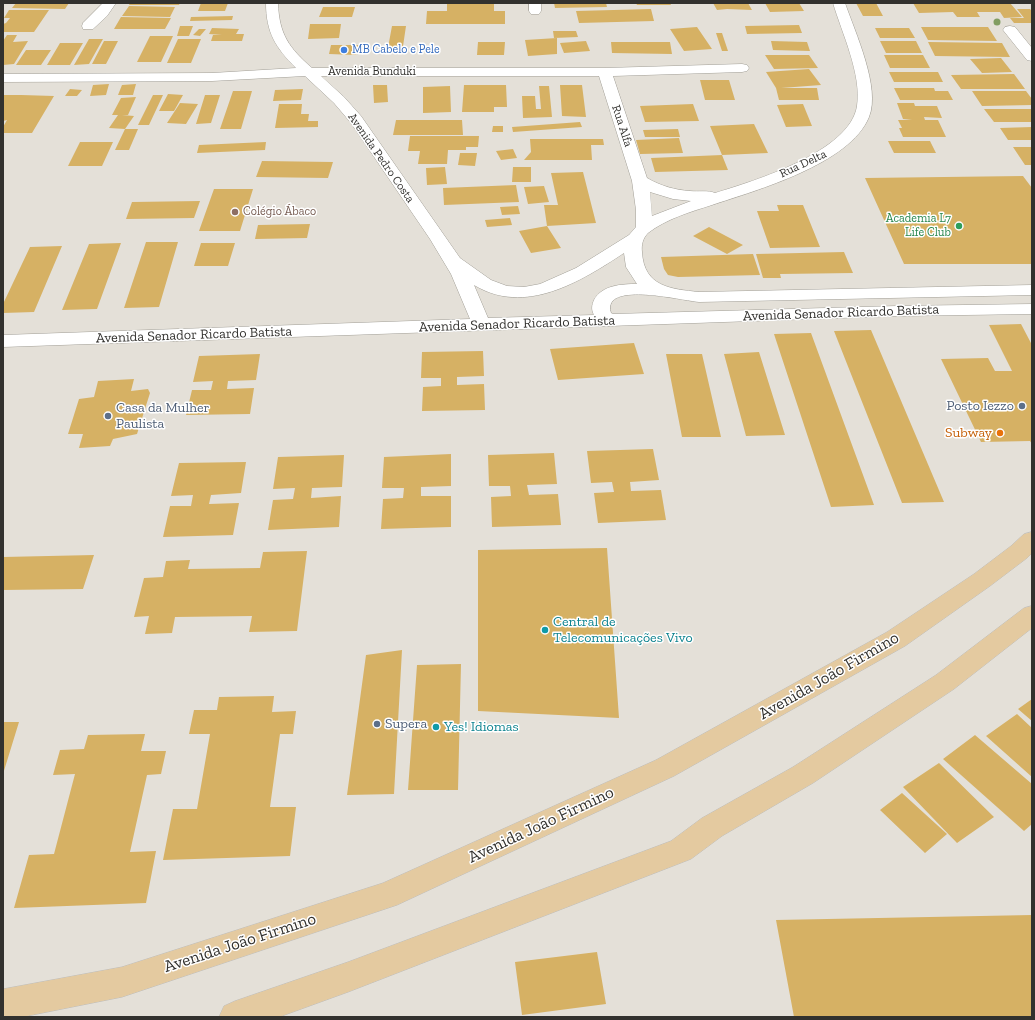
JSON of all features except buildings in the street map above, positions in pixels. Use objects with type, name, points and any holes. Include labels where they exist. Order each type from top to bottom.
[{"type":"main road","name":"Avenida João Firmino","points":[[3,1005],[122,982],[394,892],[665,768],[896,639],[982,580],[1019,552],[1032,540]]},
{"type":"main road","points":[[235,1017],[348,977],[681,850],[712,827],[803,775],[945,682],[1032,615]]},
{"type":"street","points":[[88,26],[110,3]]},
{"type":"street","name":"Avenida Pedro Costa","points":[[272,3],[270,13],[273,27],[279,40],[287,51],[340,101],[375,145],[399,184],[452,258]]},
{"type":"street","name":"Rua Delta","points":[[452,258],[472,276],[485,284],[502,290],[527,291],[550,286],[581,272],[672,214],[728,195],[821,157],[845,140],[854,130],[862,117],[865,102],[861,69],[839,3]]},
{"type":"street","points":[[1010,30],[1032,57]]},
{"type":"street","name":"Avenida Bunduki","points":[[3,78],[212,76],[309,72],[605,72],[742,68]]},
{"type":"street","name":"Rua Alfa","points":[[605,72],[640,181],[644,210],[639,234]]},
{"type":"street","points":[[640,181],[656,190],[673,194],[705,196],[728,195]]},
{"type":"street","name":"Avenida Senador Ricardo Batista","points":[[639,234],[633,260],[636,270],[652,287],[665,292],[699,296],[754,296],[1032,290]]},
{"type":"street","points":[[452,258],[481,324]]},
{"type":"street","points":[[609,320],[602,314],[601,307],[603,300],[610,293],[617,290],[628,289],[665,292]]},
{"type":"street","name":"Avenida Senador Ricardo Batista","points":[[3,341],[436,328],[481,324],[889,311],[1032,309]]},
{"type":"place","name":"MB Cabelo e Pele","points":[[344,50]]},
{"type":"place","name":"Colégio Ábaco","points":[[235,212]]},
{"type":"place","name":"Academia L7 Life Club","points":[[959,226]]},
{"type":"place","name":"Posto Iezzo","points":[[1022,406]]},
{"type":"place","name":"Casa da Mulher Paulista","points":[[108,416]]},
{"type":"place","name":"Subway","points":[[1000,433]]},
{"type":"place","name":"Central de Telecomunicações Vivo","points":[[545,630]]},
{"type":"place","name":"Supera","points":[[377,724]]},
{"type":"place","name":"Yes! Idiomas","points":[[436,727]]}]
